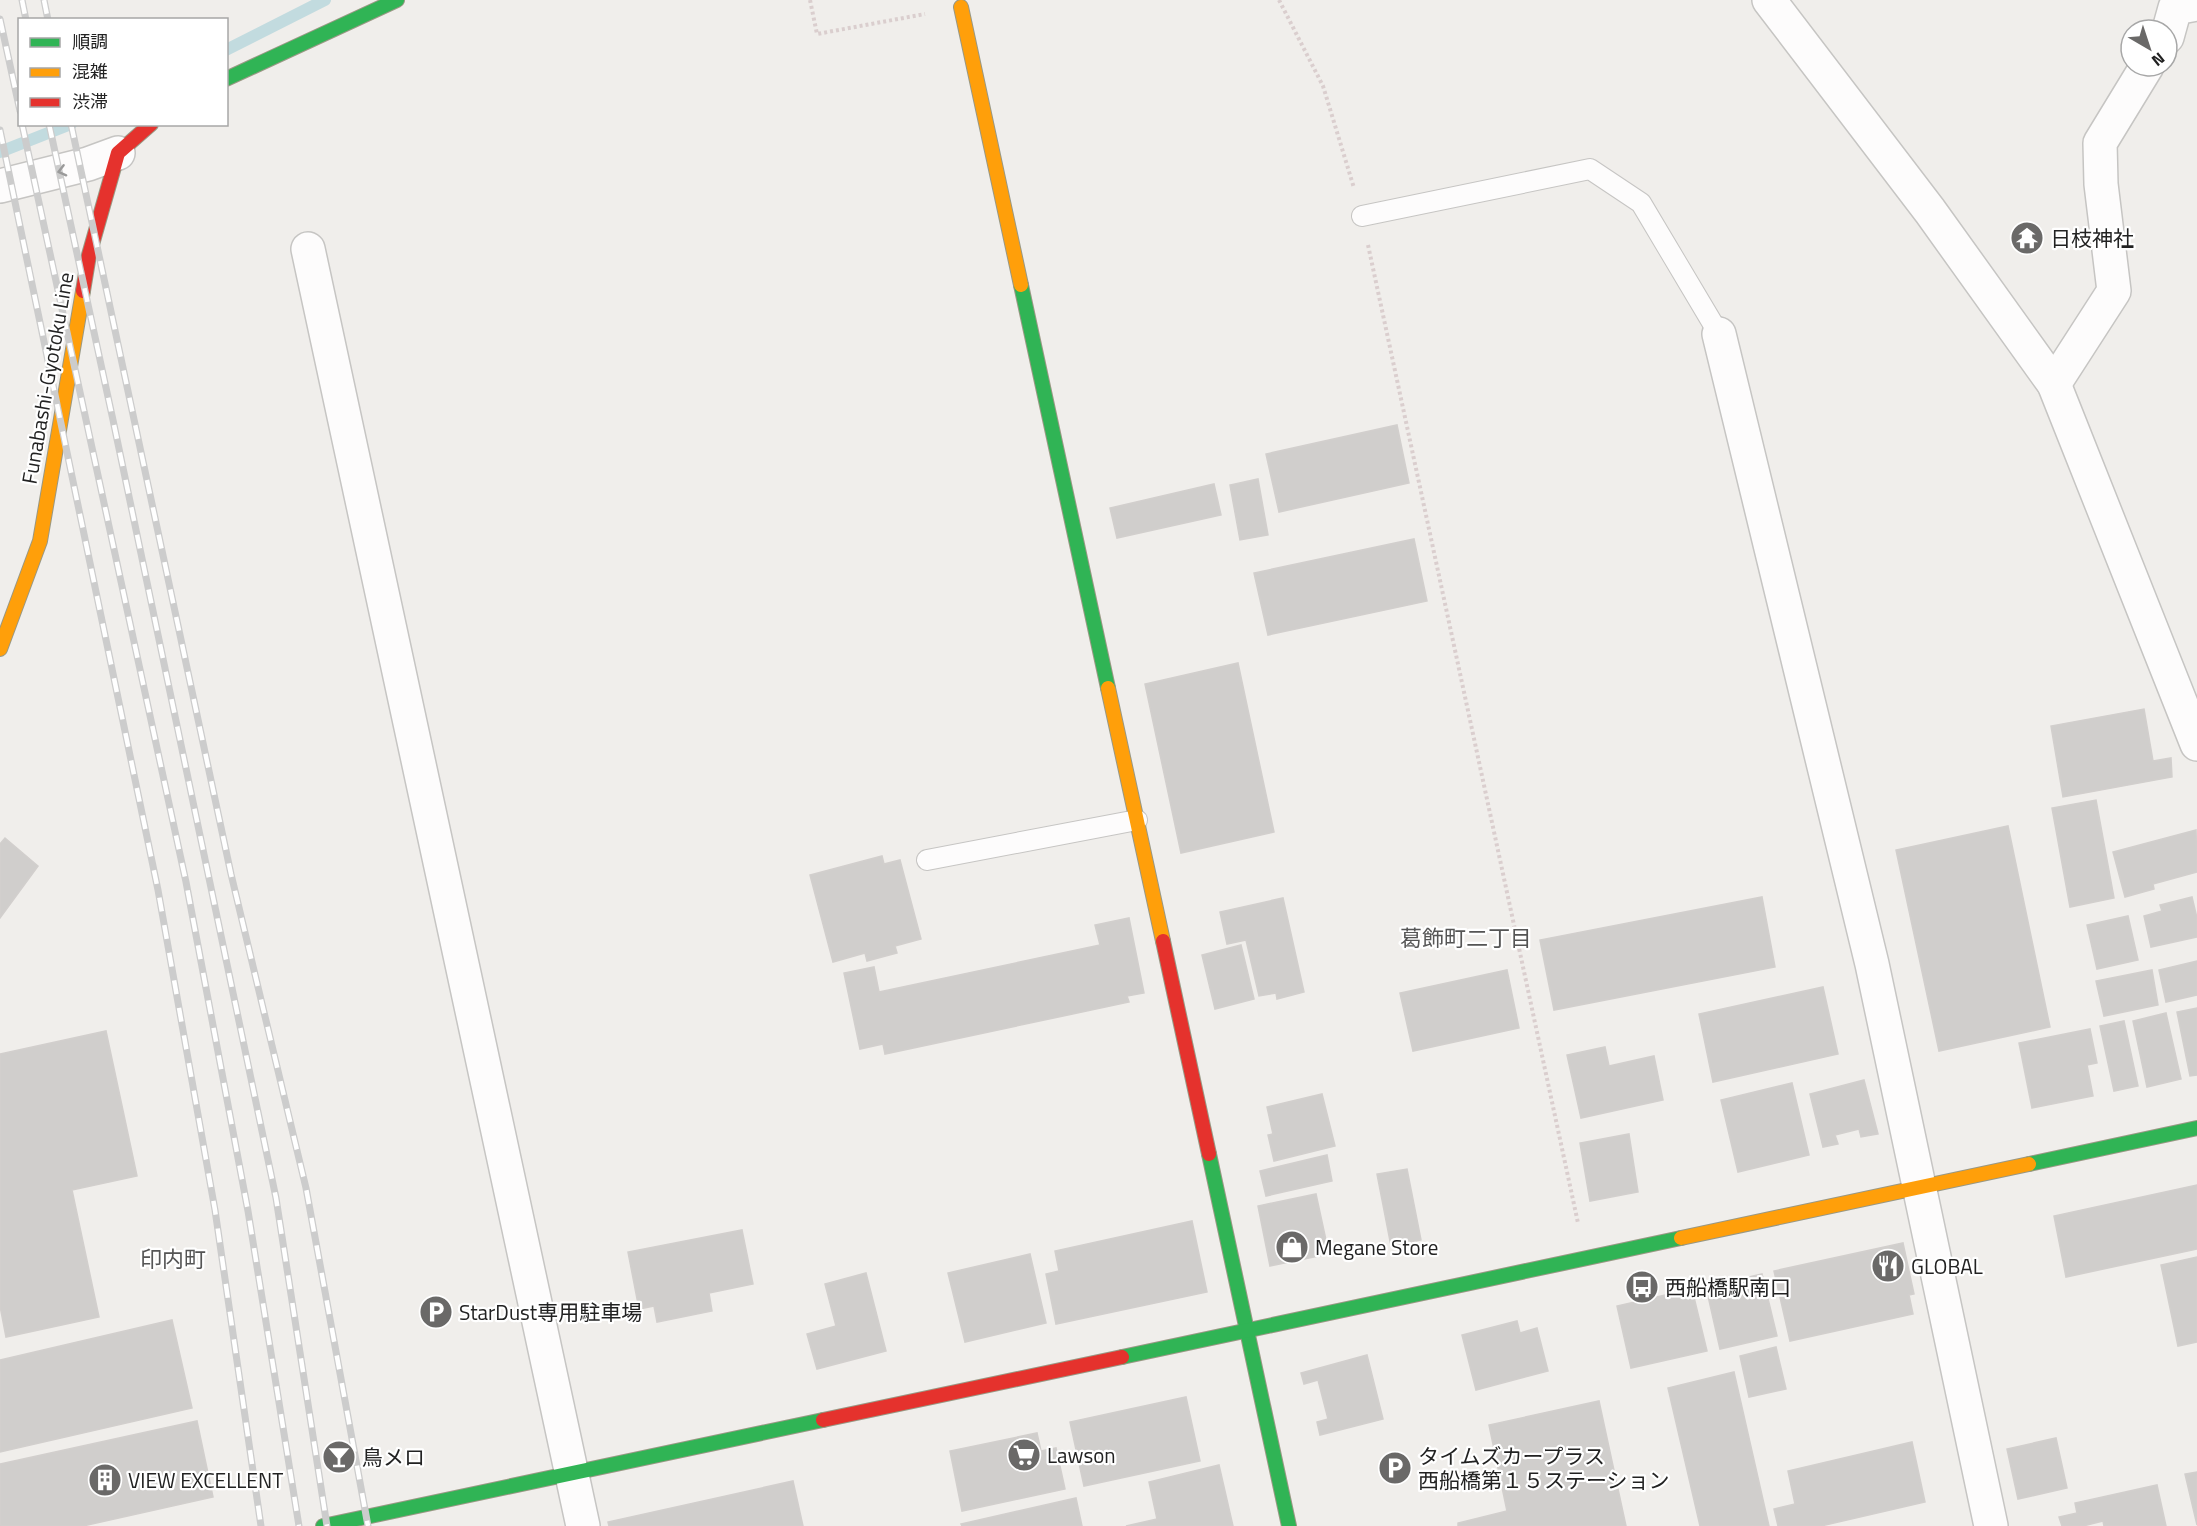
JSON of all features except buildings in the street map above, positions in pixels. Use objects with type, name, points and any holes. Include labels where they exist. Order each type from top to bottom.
[{"type":"street","points":[[228,78],[398,0]]},
{"type":"street","points":[[1769,0],[1930,211],[2054,384],[2197,744]]},
{"type":"street","points":[[961,7],[1289,1526]]},
{"type":"street","points":[[2054,384],[2114,291],[2101,184],[2100,143],[2140,78]]},
{"type":"street","points":[[0,186],[88,164],[118,153],[149,126]]},
{"type":"street","name":"Funabashi-Gyotoku Line","points":[[0,650],[40,541],[89,255],[118,153]]},
{"type":"street","points":[[308,249],[583,1526]]},
{"type":"street","points":[[1719,334],[1872,964],[1991,1526]]},
{"type":"street","points":[[323,1526],[2197,1128]]},
{"type":"lane","points":[[1362,216],[1590,169],[1641,203],[1719,334]]},
{"type":"lane","points":[[927,860],[1137,820]]},
{"type":"path","points":[[810,0],[817,34],[961,7]]},
{"type":"path","points":[[1279,0],[1323,86],[1362,216],[1575,1210],[1588,1259]]},
{"type":"waterway","points":[[228,49],[325,0]]},
{"type":"waterway","points":[[0,152],[66,126]]},
{"type":"railway","points":[[22,0],[26,18]]},
{"type":"railway","points":[[44,0],[48,18]]},
{"type":"railway","points":[[0,19],[18,102]]},
{"type":"railway","points":[[22,126],[186,882],[248,1211],[299,1526]]},
{"type":"railway","points":[[49,126],[276,1198],[327,1526]]},
{"type":"railway","points":[[71,126],[231,874],[306,1188],[368,1526]]},
{"type":"railway","points":[[0,130],[158,890],[215,1210],[261,1526]]},
{"type":"traffic: fast","points":[[228,78],[397,0]]},
{"type":"traffic: fast","points":[[1021,285],[1108,688]]},
{"type":"traffic: fast","points":[[2029,1164],[2197,1128]]},
{"type":"traffic: fast","points":[[1209,1154],[1289,1526]]},
{"type":"traffic: fast","points":[[1122,1357],[1681,1238]]},
{"type":"traffic: fast","points":[[323,1526],[823,1420]]},
{"type":"traffic: slow","points":[[961,7],[1021,285]]},
{"type":"traffic: slow","points":[[0,649],[40,541],[83,291]]},
{"type":"traffic: slow","points":[[1108,688],[1163,941]]},
{"type":"traffic: slow","points":[[1681,1238],[2029,1164]]},
{"type":"traffic: jam","points":[[83,291],[89,255],[118,153],[149,126]]},
{"type":"traffic: jam","points":[[1163,941],[1209,1154]]},
{"type":"traffic: jam","points":[[823,1420],[1122,1357]]},
{"type":"place","name":"日枝神社","points":[[2027,238]]},
{"type":"place","name":"Megane Store","points":[[1292,1247]]},
{"type":"place","name":"GLOBAL","points":[[1888,1266]]},
{"type":"place","name":"西船橋駅南口","points":[[1642,1287]]},
{"type":"place","name":"StarDust専用駐車場","points":[[436,1312]]},
{"type":"place","name":"Lawson","points":[[1024,1455]]},
{"type":"place","name":"鳥メロ","points":[[339,1457]]},
{"type":"place","name":"タイムズカープラス 西船橋第１５ステーション","points":[[1395,1468]]},
{"type":"place","name":"VIEW EXCELLENT","points":[[105,1480]]},
{"type":"district","name":"葛飾町二丁目","points":[[1466,938]]},
{"type":"district","name":"印内町","points":[[173,1259]]}]
